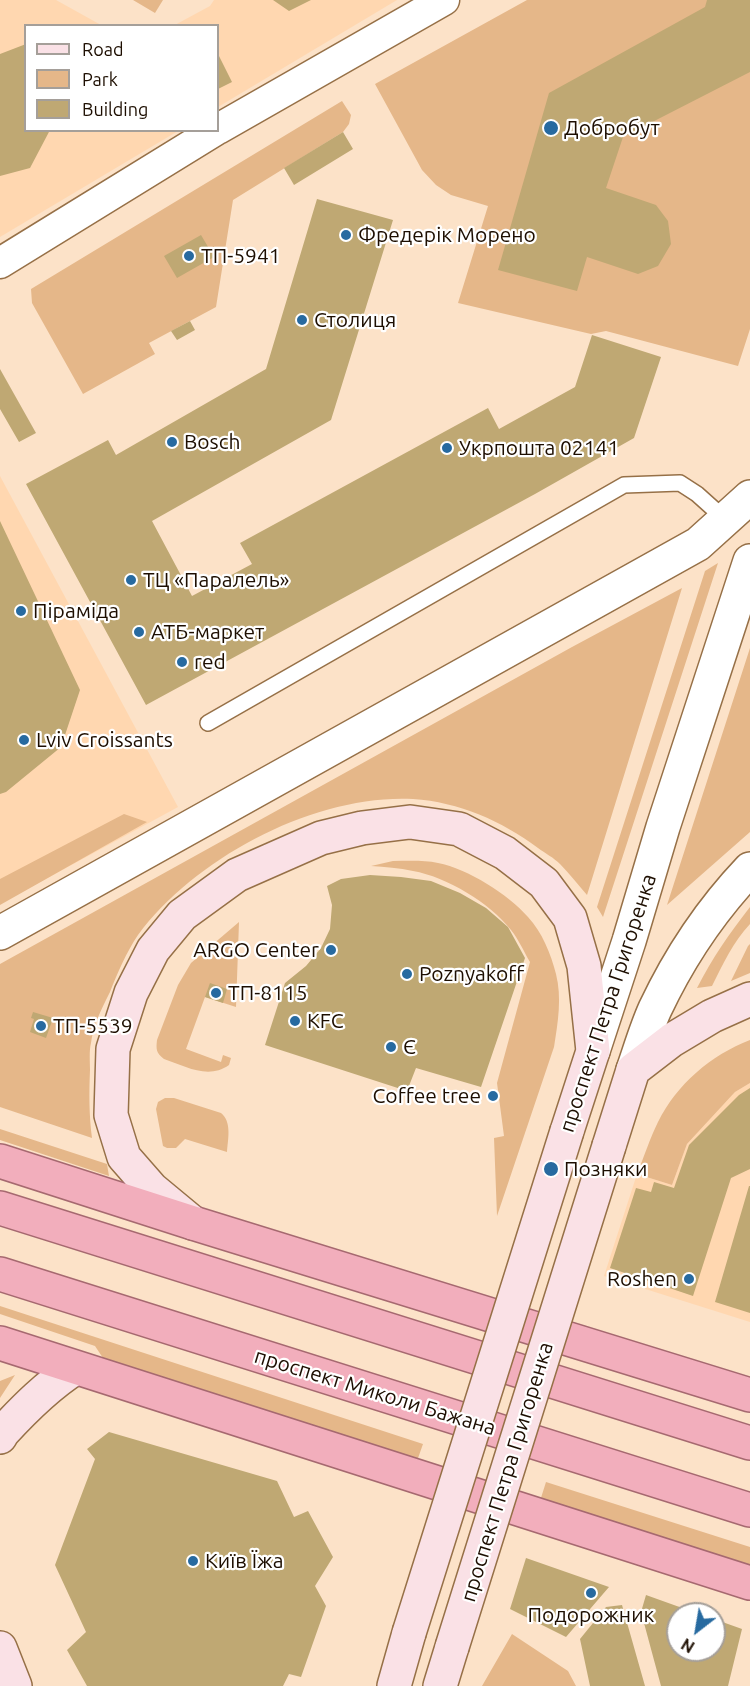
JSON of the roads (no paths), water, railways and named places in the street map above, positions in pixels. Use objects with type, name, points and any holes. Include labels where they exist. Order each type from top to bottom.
[{"type":"highway","points":[[0,1161],[750,1395]]},
{"type":"highway","points":[[0,1208],[750,1443]]},
{"type":"highway","name":"проспект Миколи Бажана","points":[[0,1274],[750,1510]]},
{"type":"highway","points":[[0,1343],[750,1583]]},
{"type":"main road","points":[[193,1223],[152,1189],[124,1157],[111,1115],[113,1050],[130,993],[153,950],[182,915],[237,875],[277,856],[321,838],[362,828],[410,822],[459,829],[505,853],[544,883],[570,918],[584,966],[593,1051]]},
{"type":"main road","points":[[633,1070],[672,1040],[712,1016],[750,999]]},
{"type":"main road","name":"проспект Петра Григоренка","points":[[394,1686],[593,1051]]},
{"type":"main road","name":"проспект Петра Григоренка","points":[[440,1686],[633,1070]]},
{"type":"main road","points":[[0,1437],[31,1401],[75,1368]]},
{"type":"main road","points":[[0,1648],[15,1686]]},
{"type":"street","points":[[219,129],[444,0]]},
{"type":"street","points":[[0,263],[214,132]]},
{"type":"street","points":[[0,933],[698,544],[750,497]]},
{"type":"street","name":"проспект Петра Григоренка","points":[[593,1051],[750,561]]},
{"type":"street","name":"проспект Петра Григоренка","points":[[633,1070],[654,1011],[677,967],[726,894],[750,869]]},
{"type":"lane","points":[[208,723],[624,485],[680,483],[697,494],[726,520]]},
{"type":"place","name":"Добробут","points":[[551,128]]},
{"type":"place","name":"Фредерік Морено","points":[[346,235]]},
{"type":"place","name":"ТП-5941","points":[[189,256]]},
{"type":"place","name":"Столиця","points":[[302,320]]},
{"type":"place","name":"Bosch","points":[[172,442]]},
{"type":"place","name":"Укрпошта 02141","points":[[447,448]]},
{"type":"place","name":"ТЦ «Паралель»","points":[[131,580]]},
{"type":"place","name":"Піраміда","points":[[21,611]]},
{"type":"place","name":"АТБ-маркет","points":[[139,632]]},
{"type":"place","name":"red","points":[[182,662]]},
{"type":"place","name":"Lviv Croissants","points":[[24,740]]},
{"type":"place","name":"ARGO Center","points":[[331,950]]},
{"type":"place","name":"Poznyakoff","points":[[407,974]]},
{"type":"place","name":"ТП-8115","points":[[216,993]]},
{"type":"place","name":"KFC","points":[[295,1021]]},
{"type":"place","name":"ТП-5539","points":[[41,1026]]},
{"type":"place","name":"Є","points":[[391,1047]]},
{"type":"place","name":"Coffee tree","points":[[493,1096]]},
{"type":"place","name":"Позняки","points":[[551,1169]]},
{"type":"place","name":"Roshen","points":[[689,1279]]},
{"type":"place","name":"Київ Їжа","points":[[193,1561]]},
{"type":"place","name":"Подорожник","points":[[591,1593]]}]
